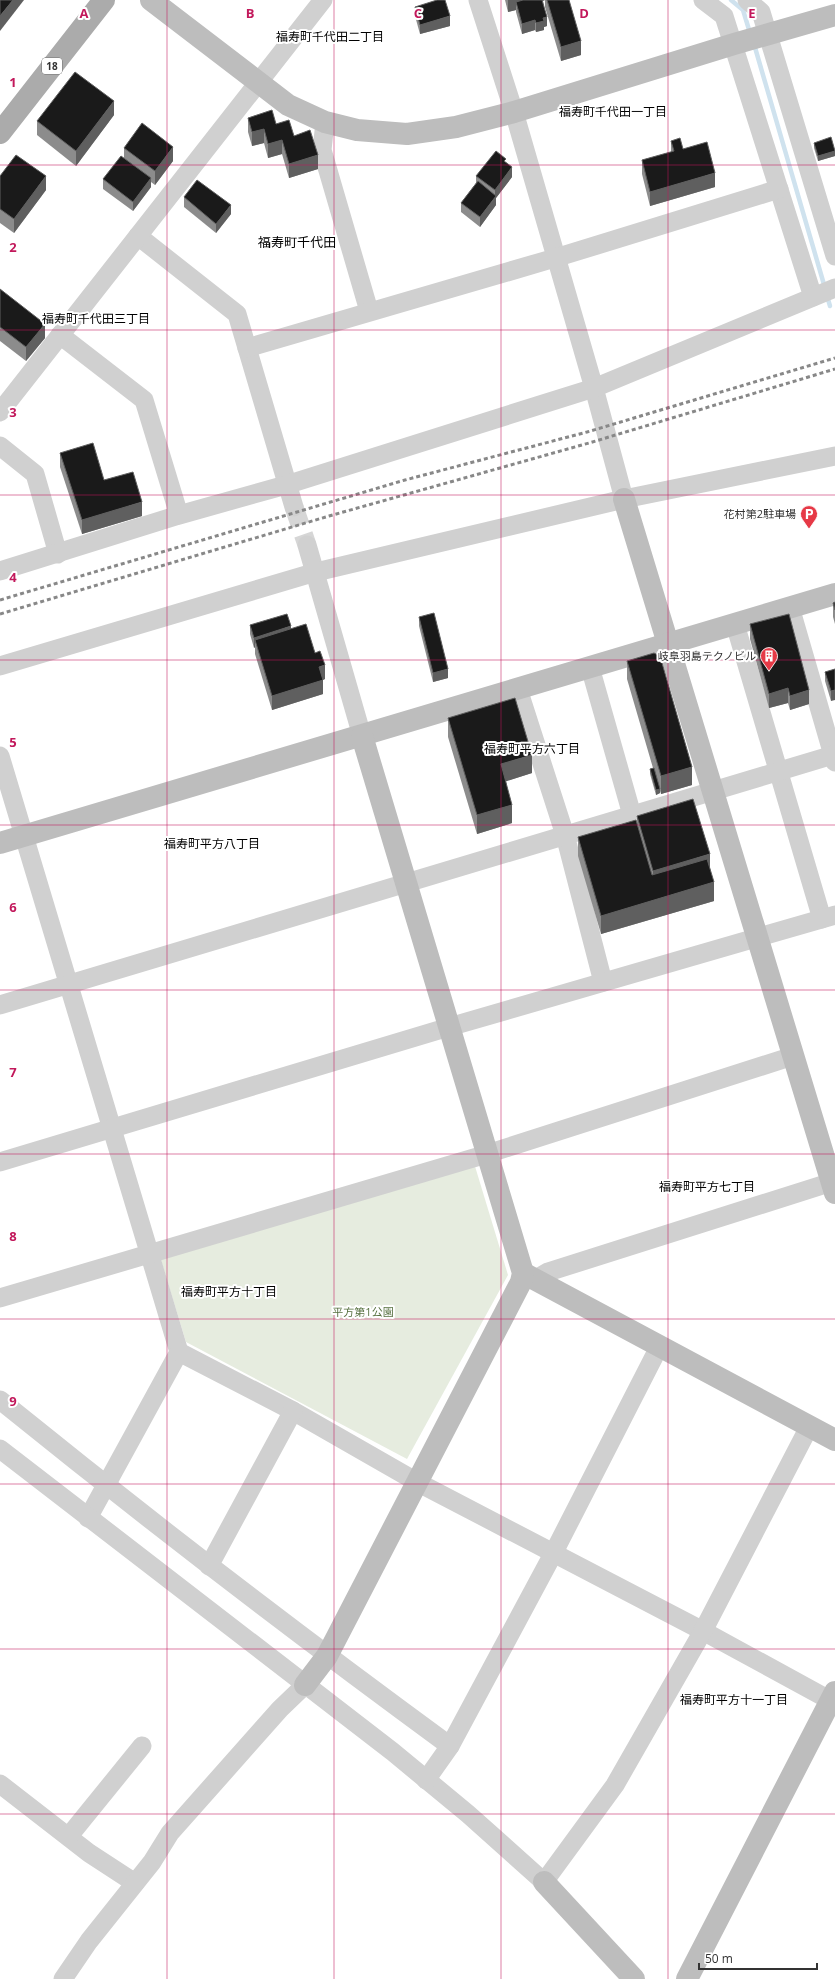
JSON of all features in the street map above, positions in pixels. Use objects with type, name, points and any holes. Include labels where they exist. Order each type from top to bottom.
[{"type":"main road","name":"18","points":[[0,133],[104,0]]},
{"type":"street","points":[[151,0],[288,105],[325,122],[357,130],[407,134],[456,127],[514,112],[750,39],[835,15]]},
{"type":"street","points":[[0,412],[323,0]]},
{"type":"street","points":[[63,1979],[89,1941],[152,1862],[170,1833],[280,1709],[305,1685],[327,1656],[521,1282],[529,1276],[548,1272],[833,1188],[624,499],[594,388],[555,258],[514,112],[478,0]]},
{"type":"street","points":[[703,0],[750,39],[835,256]]},
{"type":"street","points":[[0,571],[594,388],[822,293],[779,189],[750,39],[762,12],[747,0]]},
{"type":"street","points":[[325,122],[322,150],[369,311]]},
{"type":"street","points":[[247,348],[369,311],[555,258],[779,189]]},
{"type":"street","points":[[138,236],[236,314],[294,507]]},
{"type":"street","points":[[60,335],[144,400],[179,515]]},
{"type":"street","points":[[0,446],[35,474],[58,554]]},
{"type":"street","points":[[0,666],[316,572],[624,499],[835,456]]},
{"type":"street","points":[[307,545],[362,736],[487,1154],[529,1276],[835,1440]]},
{"type":"street","points":[[0,842],[362,736],[835,594]]},
{"type":"street","points":[[0,1005],[713,791],[778,772],[834,759],[790,607]]},
{"type":"street","points":[[0,1162],[449,1027],[828,917],[778,772],[735,624]]},
{"type":"street","points":[[590,667],[632,815]]},
{"type":"street","points":[[518,689],[565,835],[603,982]]},
{"type":"street","points":[[0,756],[179,1352],[88,1518]]},
{"type":"street","points":[[0,1298],[487,1154],[793,1056]]},
{"type":"street","points":[[426,1780],[450,1746],[553,1554],[659,1347]]},
{"type":"street","points":[[179,1352],[293,1411],[417,1482],[834,1699],[687,1979]]},
{"type":"street","points":[[0,1400],[209,1566],[327,1656],[450,1746]]},
{"type":"street","points":[[209,1566],[293,1411]]},
{"type":"street","points":[[544,1882],[615,1785],[703,1631],[809,1427]]},
{"type":"street","points":[[0,1449],[393,1752],[468,1814],[544,1882],[634,1979]]},
{"type":"street","points":[[69,1836],[142,1746]]},
{"type":"street","points":[[0,1784],[89,1853],[135,1883]]},
{"type":"green space","name":"平方第1公園","points":[[474,1163],[508,1275],[407,1459],[186,1342],[160,1257]]},
{"type":"building","points":[[0,0],[13,0],[0,16]]},
{"type":"building","points":[[437,0],[445,0],[450,16],[420,25],[415,7]]},
{"type":"building","points":[[523,0],[542,0],[547,17],[543,18],[544,21],[536,23],[535,20],[522,24],[516,2]]},
{"type":"building","points":[[547,0],[569,0],[581,41],[561,47]]},
{"type":"building","points":[[75,72],[114,101],[76,151],[37,121]]},
{"type":"building","points":[[272,110],[276,124],[289,120],[294,136],[310,130],[318,155],[289,164],[282,140],[268,144],[264,129],[252,132],[248,118]]},
{"type":"building","points":[[142,123],[173,147],[155,171],[124,148]]},
{"type":"building","points":[[831,137],[835,151],[818,156],[814,143]]},
{"type":"building","points":[[680,138],[683,149],[707,142],[715,173],[650,192],[642,160],[674,151],[671,141]]},
{"type":"building","points":[[496,151],[506,159],[504,161],[512,167],[495,190],[476,176]]},
{"type":"building","points":[[16,155],[46,176],[14,219],[0,209],[0,176]]},
{"type":"building","points":[[121,156],[151,178],[133,202],[103,179]]},
{"type":"building","points":[[197,180],[231,205],[216,224],[184,197]]},
{"type":"building","points":[[478,181],[496,196],[480,217],[461,203]]},
{"type":"building","points":[[0,289],[45,324],[26,347],[0,327]]},
{"type":"building","points":[[93,443],[104,480],[133,472],[142,502],[82,520],[60,453]]},
{"type":"building","points":[[434,613],[448,669],[433,673],[419,617]]},
{"type":"building","points":[[287,614],[291,626],[254,638],[250,625]]},
{"type":"building","points":[[789,614],[809,690],[790,696],[788,688],[769,694],[750,624]]},
{"type":"building","points":[[306,624],[315,653],[320,651],[325,665],[319,667],[323,680],[272,696],[255,640]]},
{"type":"building","points":[[654,653],[660,656],[692,767],[661,776],[627,661]]},
{"type":"building","points":[[835,669],[835,690],[831,691],[825,672]]},
{"type":"building","points":[[515,698],[532,755],[501,764],[512,805],[477,815],[448,718]]},
{"type":"building","points":[[654,768],[660,789],[656,790],[650,769]]},
{"type":"building","points":[[693,799],[710,854],[653,871],[637,816]]},
{"type":"building","points":[[636,820],[652,875],[707,859],[714,882],[601,916],[578,837]]},
{"type":"waterway","points":[[731,0],[743,10],[750,33]]},
{"type":"waterway","points":[[754,44],[825,288]]},
{"type":"waterway","points":[[827,296],[830,306]]},
{"type":"tunnel","points":[[294,507],[307,545]]},
{"type":"railway","points":[[0,600],[405,480],[587,432],[835,358]]},
{"type":"railway","points":[[0,614],[329,516],[589,443],[835,369]]},
{"type":"place","name":"花村第2駐車場","points":[[809,529]]},
{"type":"place","name":"岐阜羽島テクノビル","points":[[769,671]]},
{"type":"district","name":"福寿町千代田二丁目","points":[[330,37]]},
{"type":"district","name":"福寿町千代田一丁目","points":[[613,112]]},
{"type":"district","name":"福寿町千代田","points":[[297,242]]},
{"type":"district","name":"福寿町千代田三丁目","points":[[96,319]]},
{"type":"district","name":"福寿町平方六丁目","points":[[532,749]]},
{"type":"district","name":"福寿町平方八丁目","points":[[212,844]]},
{"type":"district","name":"福寿町平方七丁目","points":[[707,1187]]},
{"type":"district","name":"福寿町平方十丁目","points":[[229,1292]]},
{"type":"district","name":"福寿町平方十一丁目","points":[[734,1700]]}]
